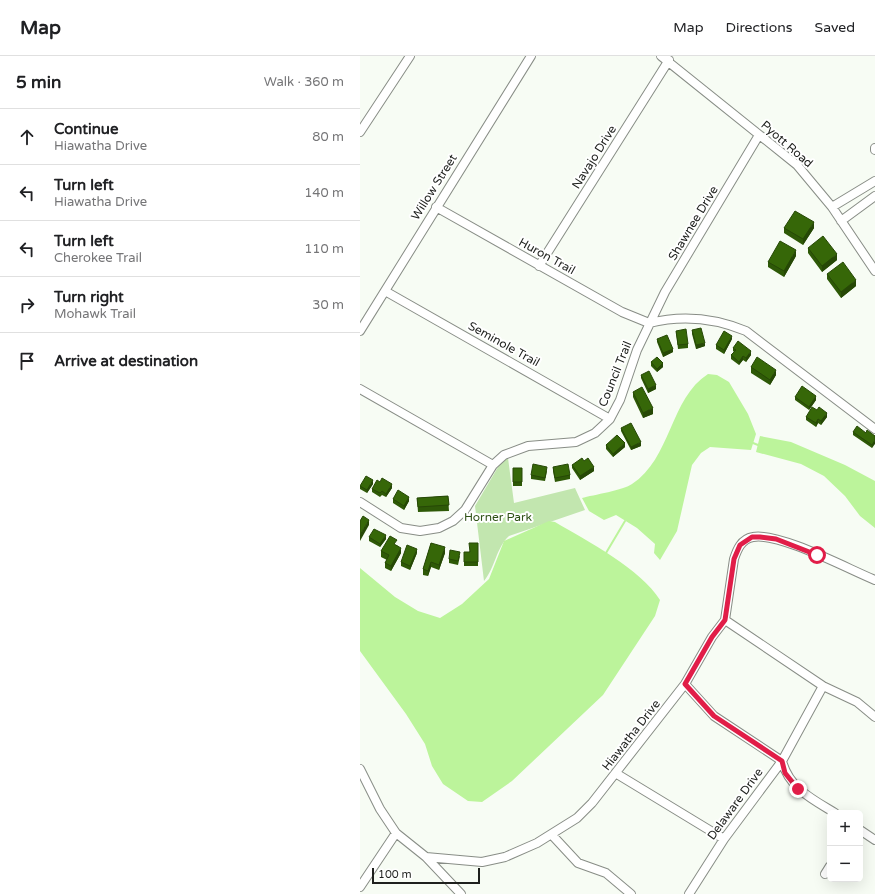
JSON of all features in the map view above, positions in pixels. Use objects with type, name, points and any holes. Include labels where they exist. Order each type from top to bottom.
[{"type":"street","points":[[360,132],[410,56]]},
{"type":"street","name":"Willow Street","points":[[360,331],[531,56]]},
{"type":"street","name":"Pyott Road","points":[[661,56],[669,60],[797,166],[832,207],[875,271]]},
{"type":"street","name":"Navajo Drive","points":[[539,266],[669,60]]},
{"type":"street","name":"Shawnee Drive","points":[[649,323],[759,135]]},
{"type":"street","points":[[832,207],[875,181]]},
{"type":"street","points":[[841,221],[875,196]]},
{"type":"street","name":"Huron Trail","points":[[436,207],[622,312],[649,323]]},
{"type":"street","name":"Seminole Trail","points":[[385,291],[610,419]]},
{"type":"street","points":[[649,323],[671,318],[703,320],[724,323],[746,331],[875,429]]},
{"type":"street","name":"Council Trail","points":[[360,502],[401,528],[420,531],[438,528],[450,523],[465,510],[493,465],[504,455],[528,446],[576,442],[595,433],[610,419],[620,400],[632,364],[649,323]]},
{"type":"street","points":[[360,389],[493,465]]},
{"type":"street","name":"Hiawatha Drive","points":[[426,857],[460,861],[495,860],[521,851],[552,835],[584,811],[617,774],[630,753],[667,710],[685,684],[712,637],[725,620],[735,555],[740,545],[752,537],[776,539],[797,546],[875,580]]},
{"type":"street","points":[[725,620],[823,686],[857,702],[875,717]]},
{"type":"street","points":[[685,684],[714,716],[782,761],[785,773],[798,789],[830,810]]},
{"type":"street","name":"Delaware Drive","points":[[689,894],[724,839],[782,761],[823,686]]},
{"type":"street","points":[[360,769],[380,809],[396,833],[426,857],[461,894]]},
{"type":"street","points":[[617,774],[724,839]]},
{"type":"street","points":[[863,832],[875,840]]},
{"type":"street","points":[[360,887],[396,833]]},
{"type":"street","points":[[552,835],[578,863],[606,872],[631,894]]},
{"type":"green space","name":"Horner Park","points":[[508,458],[514,503],[575,488],[585,510],[509,536],[501,546],[491,570],[484,581],[475,506],[501,462]]},
{"type":"shaded area","points":[[708,374],[717,375],[729,382],[748,414],[756,434],[751,450],[710,447],[701,453],[692,465],[677,531],[660,560],[654,553],[655,544],[637,528],[616,515],[604,520],[589,511],[582,498],[628,486],[645,473],[655,460],[686,398],[695,385]]},
{"type":"shaded area","points":[[760,436],[791,442],[845,465],[875,481],[875,528],[860,516],[845,496],[824,476],[801,464],[756,452]]},
{"type":"shaded area","points":[[549,521],[555,522],[612,556],[640,577],[660,600],[655,616],[603,695],[512,781],[482,802],[468,801],[443,784],[432,766],[425,744],[406,714],[360,651],[360,568],[395,597],[418,611],[440,618],[462,604],[489,579],[504,541]]},
{"type":"building","points":[[795,211],[814,222],[803,239],[784,228]]},
{"type":"building","points":[[823,236],[837,254],[822,266],[808,248]]},
{"type":"building","points":[[780,241],[796,250],[784,271],[768,262]]},
{"type":"building","points":[[843,262],[856,280],[841,292],[827,274]]},
{"type":"building","points":[[701,328],[705,343],[696,345],[692,330]]},
{"type":"building","points":[[686,329],[688,344],[678,345],[676,331]]},
{"type":"building","points":[[724,331],[732,336],[724,350],[716,345]]},
{"type":"building","points":[[667,335],[673,349],[663,353],[657,339]]},
{"type":"building","points":[[738,341],[751,351],[746,358],[743,356],[739,362],[731,355],[736,350],[733,348]]},
{"type":"building","points":[[657,357],[663,363],[657,369],[651,362]]},
{"type":"building","points":[[757,357],[776,370],[770,380],[751,367]]},
{"type":"building","points":[[649,371],[656,385],[648,389],[641,375]]},
{"type":"building","points":[[802,386],[816,396],[809,407],[795,397]]},
{"type":"building","points":[[642,387],[653,408],[643,413],[633,392]]},
{"type":"building","points":[[812,407],[817,410],[819,407],[827,413],[821,421],[818,419],[816,423],[806,417]]},
{"type":"building","points":[[631,423],[641,442],[631,447],[621,428]]},
{"type":"building","points":[[857,426],[866,433],[867,430],[875,436],[875,440],[872,445],[853,432]]},
{"type":"building","points":[[617,435],[625,443],[613,454],[606,445]]},
{"type":"building","points":[[582,458],[584,461],[588,458],[594,467],[580,476],[572,465]]},
{"type":"building","points":[[533,464],[547,467],[545,478],[531,475]]},
{"type":"building","points":[[568,464],[570,475],[555,478],[553,467]]},
{"type":"building","points":[[513,468],[522,468],[522,482],[513,482]]},
{"type":"building","points":[[366,476],[373,480],[367,490],[360,486]]},
{"type":"building","points":[[382,478],[392,484],[386,494],[382,491],[380,493],[372,489],[377,480],[380,482]]},
{"type":"building","points":[[398,490],[409,497],[404,506],[393,499]]},
{"type":"building","points":[[448,496],[449,505],[418,507],[417,498]]},
{"type":"building","points":[[363,516],[369,520],[360,535],[360,521]]},
{"type":"building","points":[[374,529],[386,535],[380,544],[369,537]]},
{"type":"building","points":[[390,536],[397,540],[394,544],[401,548],[391,566],[385,563],[389,555],[381,551]]},
{"type":"building","points":[[431,543],[445,547],[439,565],[431,562],[428,571],[423,569]]},
{"type":"building","points":[[469,543],[478,543],[478,562],[464,562],[464,552],[470,552]]},
{"type":"building","points":[[407,545],[417,549],[410,566],[401,562]]},
{"type":"building","points":[[450,550],[460,552],[458,561],[449,559]]},
{"type":"waterway","points":[[753,443],[758,445]]},
{"type":"waterway","points":[[606,553],[625,521]]},
{"type":"route","points":[[798,789],[785,773],[782,761],[714,716],[685,684],[712,637],[725,620],[734,559],[740,545],[752,537],[776,539],[817,555]]}]
